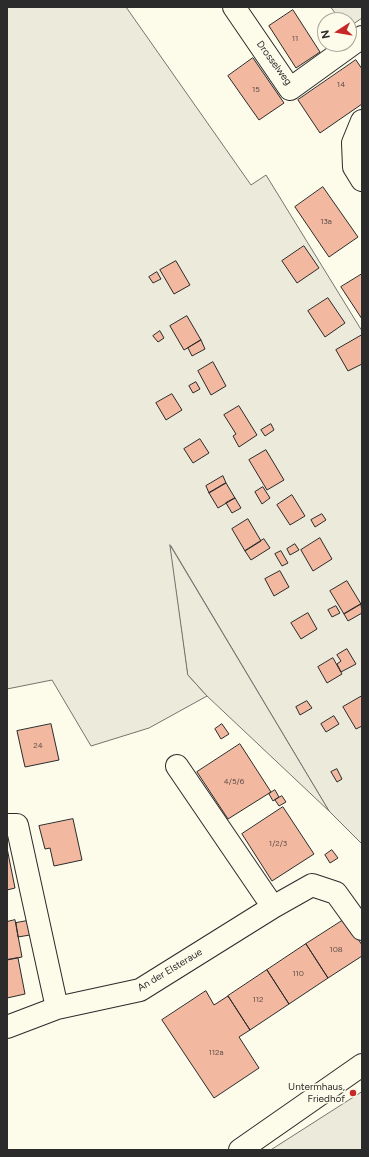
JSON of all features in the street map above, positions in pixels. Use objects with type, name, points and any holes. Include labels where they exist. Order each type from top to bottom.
[{"type":"street","name":"Drosselweg","points":[[234,7],[290,89],[362,38]]},
{"type":"street","points":[[362,121],[353,143],[354,167],[362,180]]},
{"type":"street","points":[[177,766],[272,907]]},
{"type":"street","points":[[15,820],[57,1008]]},
{"type":"street","name":"An der Elsteraue","points":[[7,1026],[57,1008],[140,990],[272,907],[312,885],[336,893],[362,929]]},
{"type":"street","points":[[240,1150],[362,1065]]},
{"type":"shaded area","points":[[7,7],[126,7],[251,185],[266,175],[362,331],[362,844],[329,811],[171,546],[188,675],[207,696],[149,728],[91,746],[52,680],[7,689]]},
{"type":"shaded area","points":[[331,7],[362,7],[362,18],[357,21],[357,12],[335,12]]},
{"type":"shaded area","points":[[170,545],[329,811],[207,696],[188,675]]},
{"type":"shaded area","points":[[362,1092],[362,1150],[271,1150]]},
{"type":"building","points":[[293,10],[317,47],[317,52],[320,52],[296,68],[269,26]]},
{"type":"building","points":[[253,58],[284,103],[259,120],[228,76]]},
{"type":"building","points":[[356,60],[362,69],[362,104],[320,133],[298,100]]},
{"type":"building","points":[[323,187],[358,237],[329,257],[295,207]]},
{"type":"building","points":[[304,246],[319,268],[297,283],[282,261]]},
{"type":"building","points":[[176,261],[190,285],[174,294],[160,270]]},
{"type":"building","points":[[157,272],[161,279],[153,283],[149,277]]},
{"type":"building","points":[[362,274],[362,319],[341,287]]},
{"type":"building","points":[[328,298],[345,323],[325,337],[308,311]]},
{"type":"building","points":[[187,316],[201,340],[184,350],[170,326]]},
{"type":"building","points":[[160,331],[164,338],[158,342],[153,336]]},
{"type":"building","points":[[362,335],[362,364],[348,371],[336,350]]},
{"type":"building","points":[[201,340],[205,349],[192,356],[188,348]]},
{"type":"building","points":[[213,362],[226,386],[211,395],[198,371]]},
{"type":"building","points":[[196,382],[200,389],[193,393],[189,386]]},
{"type":"building","points":[[172,394],[182,410],[166,420],[156,403]]},
{"type":"building","points":[[239,406],[257,435],[239,447],[233,436],[236,434],[224,415]]},
{"type":"building","points":[[271,424],[274,430],[265,436],[261,430]]},
{"type":"building","points":[[200,439],[209,453],[193,463],[184,449]]},
{"type":"building","points":[[266,450],[284,480],[267,490],[249,460]]},
{"type":"building","points":[[223,476],[226,483],[209,493],[206,486]]},
{"type":"building","points":[[226,483],[235,498],[218,508],[209,493]]},
{"type":"building","points":[[263,487],[270,498],[262,504],[255,492]]},
{"type":"building","points":[[292,495],[305,516],[290,525],[277,505]]},
{"type":"building","points":[[235,498],[241,508],[232,513],[226,503]]},
{"type":"building","points":[[322,514],[326,520],[315,527],[311,520]]},
{"type":"building","points":[[248,519],[261,541],[245,551],[232,529]]},
{"type":"building","points":[[320,538],[332,559],[313,571],[301,550]]},
{"type":"building","points":[[264,539],[270,548],[251,560],[245,551]]},
{"type":"building","points":[[295,544],[299,550],[290,555],[287,549]]},
{"type":"building","points":[[281,551],[288,563],[282,566],[275,554]]},
{"type":"building","points":[[280,571],[289,587],[274,596],[265,579]]},
{"type":"building","points":[[347,581],[361,604],[344,614],[330,591]]},
{"type":"building","points":[[361,604],[362,613],[348,621],[344,614]]},
{"type":"building","points":[[336,606],[340,613],[332,617],[328,610]]},
{"type":"building","points":[[308,613],[317,629],[301,639],[291,623]]},
{"type":"building","points":[[347,649],[356,664],[341,672],[337,664],[341,661],[337,655]]},
{"type":"building","points":[[333,658],[342,674],[327,683],[318,667]]},
{"type":"building","points":[[362,696],[362,726],[356,729],[343,707]]},
{"type":"building","points":[[307,701],[312,708],[300,715],[296,707]]},
{"type":"building","points":[[334,716],[339,724],[326,732],[321,724]]},
{"type":"building","points":[[51,724],[59,760],[25,767],[17,731]]},
{"type":"building","points":[[222,724],[229,734],[221,739],[215,729]]},
{"type":"building","points":[[240,744],[271,792],[228,819],[197,772]]},
{"type":"building","points":[[337,769],[342,779],[337,782],[331,772]]},
{"type":"building","points":[[275,790],[279,797],[273,801],[269,794]]},
{"type":"building","points":[[282,796],[286,802],[279,806],[275,800]]},
{"type":"building","points":[[283,807],[314,854],[272,881],[242,834]]},
{"type":"building","points":[[73,819],[82,860],[54,866],[50,848],[45,849],[39,826]]},
{"type":"building","points":[[7,848],[15,888],[7,890]]},
{"type":"building","points":[[332,850],[338,858],[330,863],[325,855]]},
{"type":"building","points":[[345,919],[362,945],[362,956],[328,978],[306,944]]},
{"type":"building","points":[[15,920],[22,957],[7,960],[7,922]]},
{"type":"building","points":[[27,921],[30,935],[18,937],[16,923]]},
{"type":"building","points":[[306,944],[328,978],[289,1004],[267,970]]},
{"type":"building","points":[[18,958],[25,994],[7,998],[7,960]]},
{"type":"building","points":[[267,970],[289,1004],[250,1030],[228,996]]},
{"type":"building","points":[[206,991],[214,1005],[228,996],[250,1030],[239,1037],[259,1068],[214,1098],[162,1020]]},
{"type":"place","name":"Untermhaus, Friedhof","points":[[353,1093]]}]
